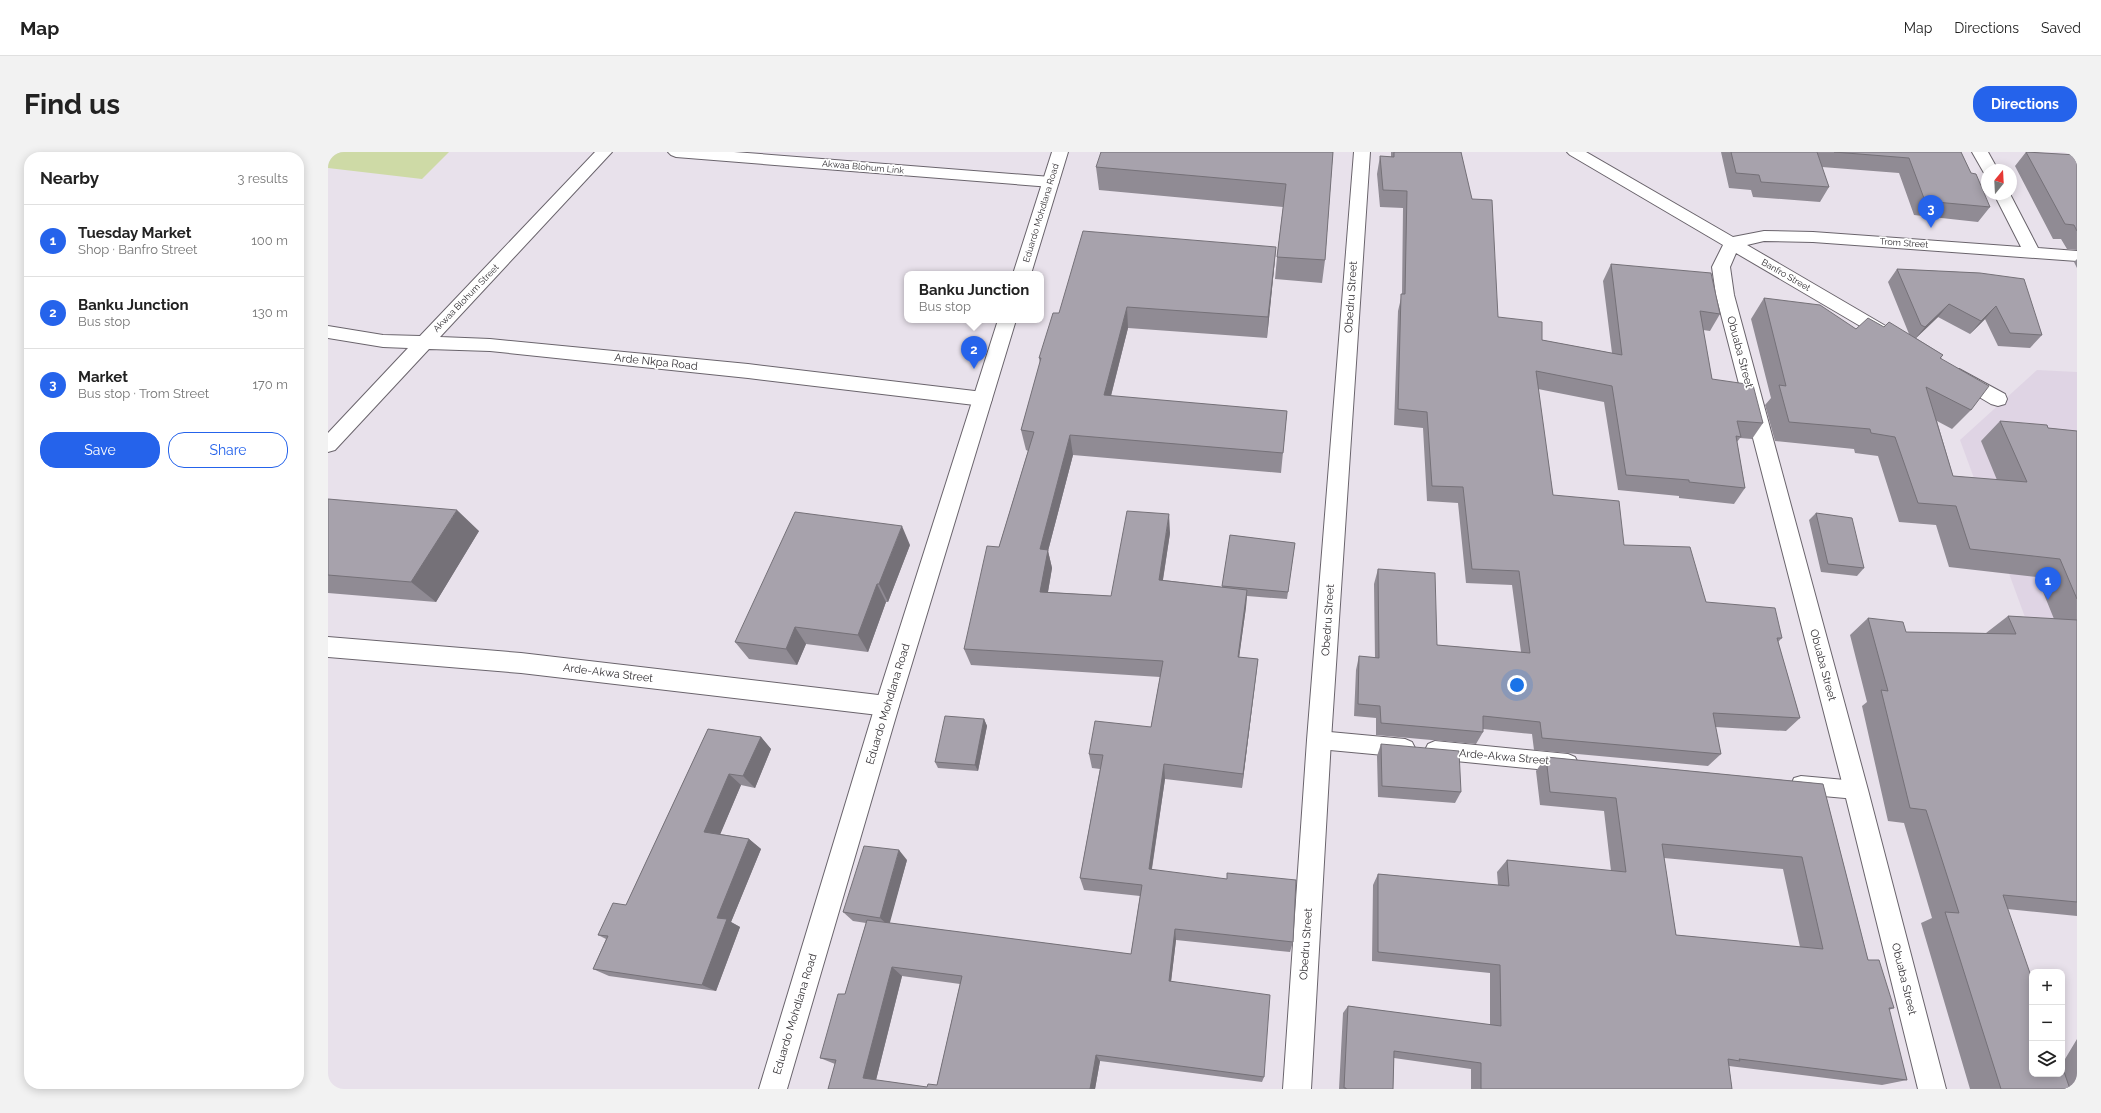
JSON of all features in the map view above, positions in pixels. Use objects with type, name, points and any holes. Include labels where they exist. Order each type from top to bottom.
[{"type":"street","name":"Akwaa Blohum Street","points":[[328,445],[423,342],[604,152]]},
{"type":"street","name":"Akwaa Blohum Link","points":[[676,152],[1051,182]]},
{"type":"street","name":"Eduardo Mohdlana Road","points":[[1023,271],[1060,152]]},
{"type":"street","name":"Obedru Street","points":[[1297,1089],[1319,740],[1362,152]]},
{"type":"street","name":"Banfro Street","points":[[1575,152],[1902,343]]},
{"type":"street","points":[[1980,152],[1987,164]]},
{"type":"street","points":[[2005,200],[2032,252]]},
{"type":"street","name":"Trom Street","points":[[1732,243],[1764,236],[1813,237],[2077,256]]},
{"type":"street","name":"Obuaba Street","points":[[1732,243],[1721,267],[1725,295],[1856,790],[1932,1089]]},
{"type":"street","name":"Eduardo Mohdlana Road","points":[[773,1089],[887,706],[1006,323]]},
{"type":"street","name":"Arde Nkpa Road","points":[[328,332],[383,341],[490,345],[701,366],[983,399]]},
{"type":"street","points":[[1943,367],[1998,399]]},
{"type":"street","name":"Arde-Akwa Street","points":[[328,647],[521,663],[887,706]]},
{"type":"lane","name":"Arde-Akwa Street","points":[[1319,740],[1588,765]]},
{"type":"lane","points":[[1785,783],[1856,790]]},
{"type":"shaded area","points":[[2037,370],[2077,372],[2077,759],[1960,440]]},
{"type":"green space","points":[[328,152],[449,152],[422,179],[328,168]]},
{"type":"building","points":[[1101,152],[1333,152],[1325,260],[1277,257],[1286,184],[1096,167]]},
{"type":"building","points":[[1394,152],[1461,152],[1472,199],[1492,200],[1498,317],[1542,322],[1542,340],[1622,355],[1611,264],[1711,273],[1720,314],[1700,311],[1712,379],[1753,385],[1763,423],[1737,421],[1741,437],[1736,436],[1745,488],[1689,482],[1689,480],[1626,475],[1612,386],[1536,371],[1553,495],[1619,501],[1624,545],[1690,547],[1706,602],[1775,608],[1782,638],[1777,638],[1800,718],[1713,713],[1721,754],[1542,738],[1540,722],[1483,716],[1483,732],[1381,723],[1380,706],[1358,704],[1359,656],[1379,658],[1378,569],[1435,573],[1437,645],[1530,653],[1519,571],[1472,569],[1463,487],[1432,486],[1427,412],[1398,409],[1401,294],[1405,294],[1407,191],[1383,190],[1380,156],[1394,157]]},
{"type":"building","points":[[1731,152],[1817,152],[1829,187],[1761,182],[1759,175],[1736,173]]},
{"type":"building","points":[[1834,152],[1961,152],[1971,173],[1976,174],[1981,186],[1981,200],[1987,200],[1990,207],[1925,201],[1909,158]]},
{"type":"building","points":[[2026,152],[2077,155],[2077,231],[2074,225],[2065,224]]},
{"type":"building","points":[[1083,231],[1276,247],[1268,317],[1127,307],[1104,395],[1287,411],[1283,453],[1070,435],[1040,549],[1048,550],[1040,592],[1111,596],[1127,511],[1169,514],[1159,580],[1247,590],[1238,657],[1258,659],[1243,774],[1164,764],[1149,869],[1227,879],[1227,873],[1296,880],[1293,942],[1175,929],[1169,981],[1270,995],[1264,1077],[1096,1055],[1090,1089],[828,1089],[836,1060],[820,1058],[838,994],[845,994],[867,920],[1131,954],[1142,885],[1080,878],[1103,755],[1089,754],[1095,721],[1151,727],[1163,661],[964,649],[987,546],[999,547],[1034,432],[1021,430],[1041,358],[1039,358],[1053,313],[1059,313]],"holes":[[[892,967],[962,976],[937,1085],[928,1084],[927,1087],[863,1078]]]},
{"type":"building","points":[[1897,269],[1980,273],[2024,279],[2042,335],[2010,333],[1996,306],[1981,321],[1949,304],[1925,327],[1921,325]]},
{"type":"building","points":[[1764,298],[1820,305],[1856,329],[1868,318],[1884,327],[1889,322],[1943,355],[1940,358],[1989,386],[1971,410],[1926,387],[1953,476],[2027,482],[2000,421],[2047,425],[2048,428],[2077,431],[2077,599],[2060,559],[1970,549],[1956,506],[1918,503],[1895,437],[1871,433],[1870,429],[1789,422],[1779,385],[1786,386]]},
{"type":"building","points":[[328,499],[457,510],[411,582],[328,575]]},
{"type":"building","points":[[795,512],[902,526],[879,584],[877,584],[858,635],[795,627],[786,649],[735,642]]},
{"type":"building","points":[[1816,513],[1852,518],[1864,568],[1828,564]]},
{"type":"building","points":[[1230,535],[1295,543],[1288,592],[1222,586]]},
{"type":"building","points":[[2008,616],[2077,620],[2077,902],[2003,895],[2029,970],[2029,1077],[2065,1077],[2065,1075],[2070,1089],[2001,1089],[1945,912],[1959,913],[1926,810],[1910,808],[1881,690],[1888,691],[1868,618],[1903,622],[1906,632],[2016,634]]},
{"type":"building","points":[[945,716],[984,719],[975,765],[935,762]]},
{"type":"building","points":[[708,729],[761,737],[743,776],[729,774],[704,832],[749,839],[717,918],[727,919],[702,985],[593,969],[608,936],[598,935],[613,903],[626,905]]},
{"type":"building","points":[[1381,744],[1459,751],[1461,792],[1382,786]]},
{"type":"building","points":[[1546,757],[1823,784],[1868,960],[1879,960],[1894,1008],[1889,1008],[1907,1080],[1739,1059],[1740,1061],[1728,1059],[1732,1089],[1481,1089],[1481,1063],[1394,1051],[1393,1089],[1344,1088],[1348,1006],[1501,1026],[1500,965],[1378,952],[1378,874],[1509,886],[1507,860],[1626,872],[1616,798],[1550,792]],"holes":[[[1662,844],[1802,857],[1823,949],[1676,935]]]},
{"type":"building","points":[[864,846],[899,850],[880,918],[843,912]]},
{"type":"place","name":"Market","points":[[1931,228]]},
{"type":"place","name":"Banku Junction","points":[[974,369]]},
{"type":"place","name":"Tuesday Market","points":[[2048,600]]}]
